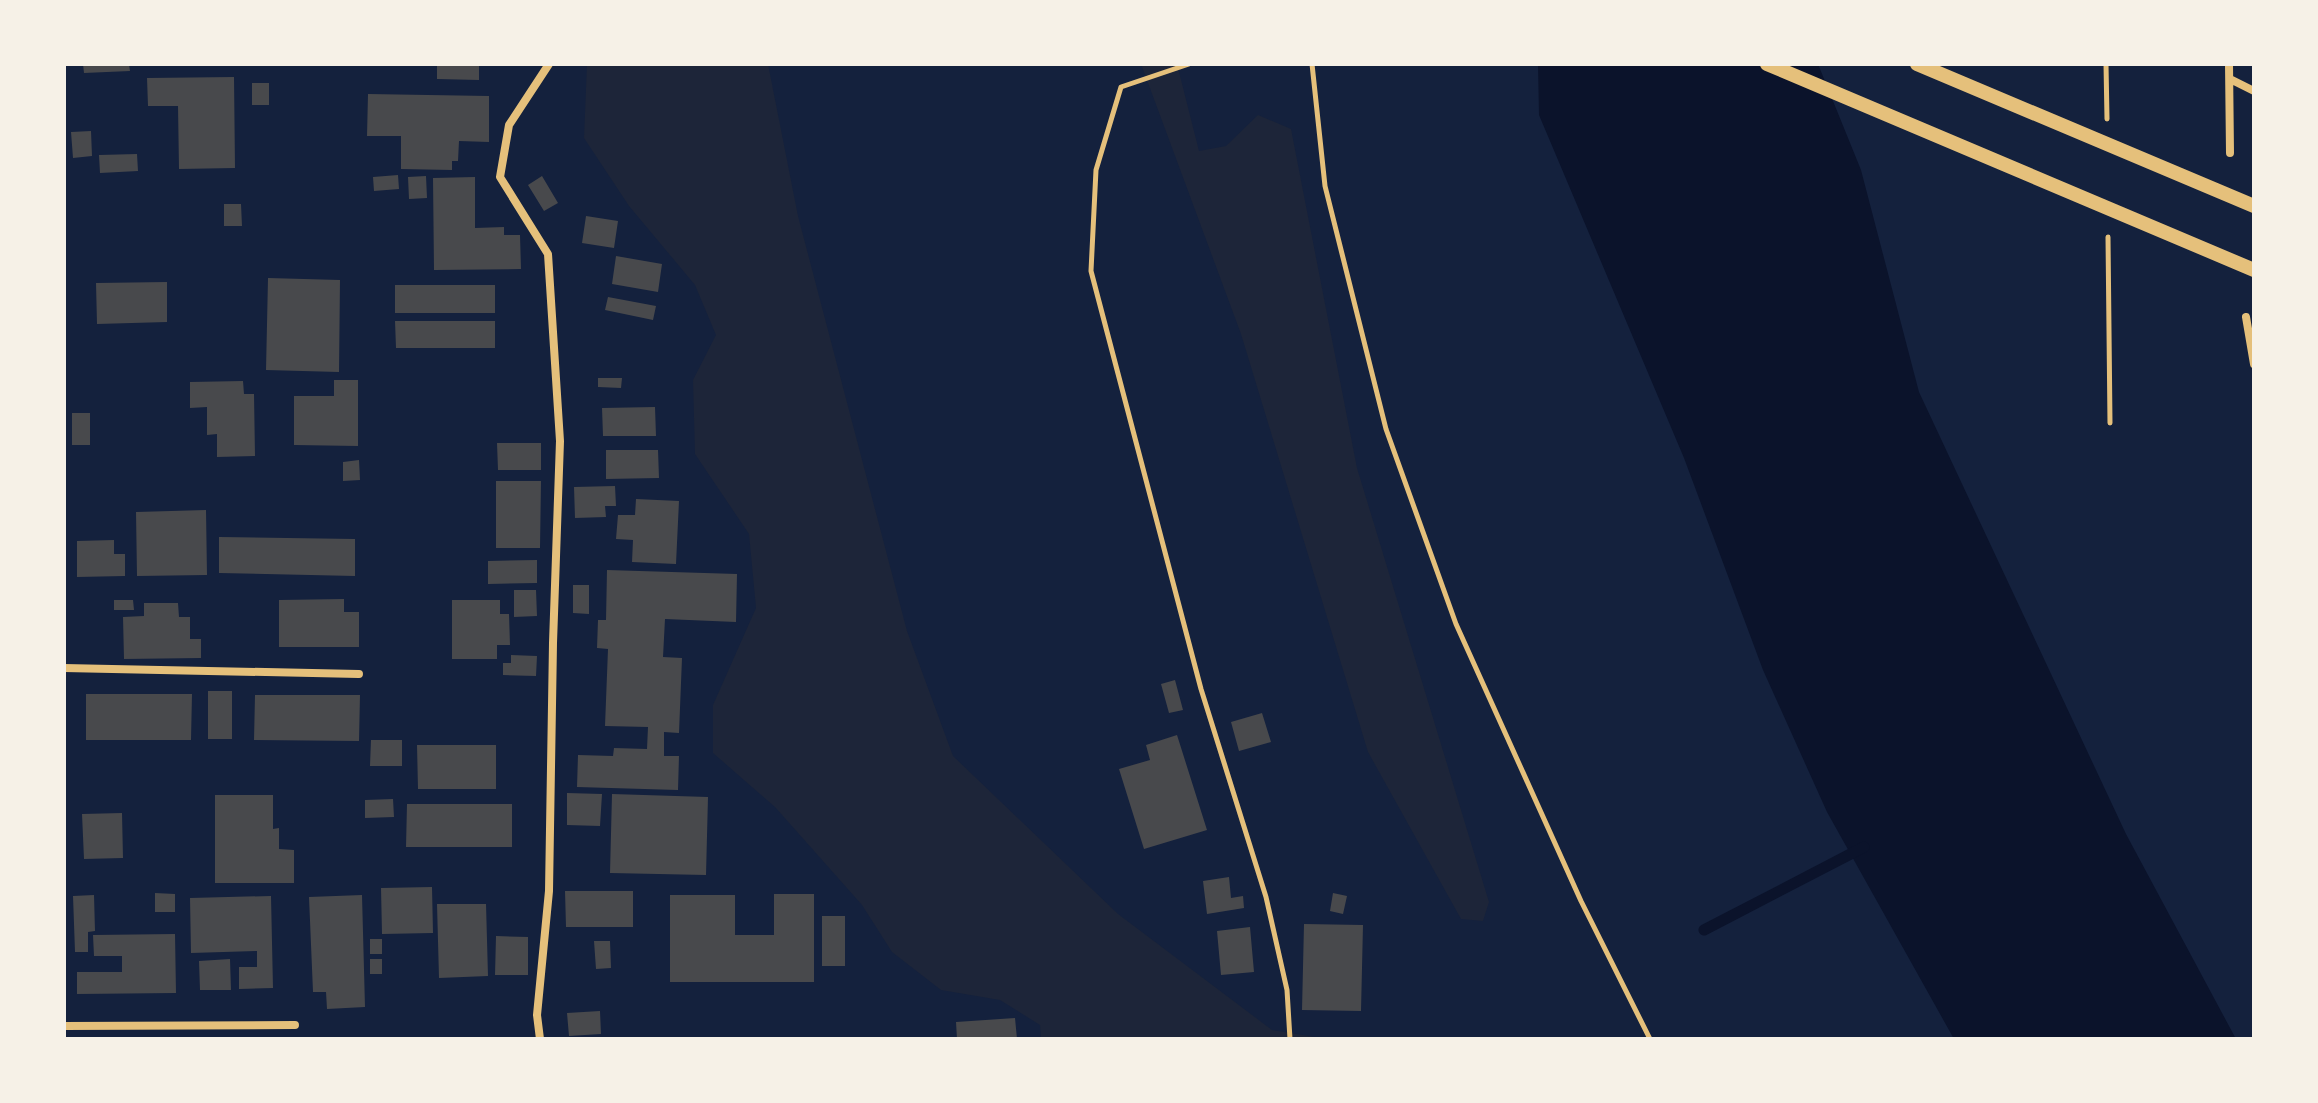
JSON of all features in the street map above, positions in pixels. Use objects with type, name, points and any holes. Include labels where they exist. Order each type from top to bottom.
[{"type":"street","points":[[540,1039],[537,1015],[549,891],[560,441],[548,254],[500,177],[509,125],[549,64]]},
{"type":"street","points":[[1767,64],[2254,270]]},
{"type":"street","points":[[1917,64],[2247,203]]},
{"type":"street","points":[[2229,64],[2230,153]]},
{"type":"street","points":[[2230,79],[2254,91]]},
{"type":"street","points":[[2246,317],[2254,364]]},
{"type":"street","points":[[64,668],[359,674]]},
{"type":"street","points":[[64,1026],[295,1025]]},
{"type":"path","points":[[1189,64],[1121,87],[1096,170],[1091,271],[1201,689],[1266,897],[1287,990],[1290,1039]]},
{"type":"path","points":[[1312,64],[1325,186],[1386,429],[1456,624],[1581,901],[1650,1039]]},
{"type":"path","points":[[2106,64],[2107,132]]},
{"type":"path","points":[[2108,224],[2110,423]]},
{"type":"shaded area","points":[[587,64],[768,64],[798,216],[907,631],[953,756],[1118,914],[1272,1030],[1327,1039],[1041,1039],[1040,1025],[1000,1000],[941,990],[892,952],[862,905],[775,807],[713,753],[713,705],[756,608],[749,534],[695,454],[693,380],[716,335],[695,285],[629,206],[584,138]]},
{"type":"shaded area","points":[[1141,64],[1177,64],[1199,151],[1226,146],[1258,115],[1291,129],[1357,468],[1489,902],[1483,921],[1461,919],[1368,752],[1241,334]]},
{"type":"shaded area","points":[[1538,64],[1818,64],[1861,170],[1919,392],[2126,834],[2236,1039],[1954,1039],[1827,812],[1763,670],[1684,458],[1539,115]]},
{"type":"building","points":[[83,64],[129,64],[130,71],[84,73]]},
{"type":"building","points":[[437,64],[479,64],[479,80],[437,79]]},
{"type":"building","points":[[234,77],[235,168],[179,169],[178,106],[148,106],[147,78]]},
{"type":"building","points":[[252,83],[269,83],[269,105],[252,105]]},
{"type":"building","points":[[368,94],[489,96],[489,142],[459,141],[458,161],[452,161],[452,170],[401,169],[401,136],[367,136]]},
{"type":"building","points":[[91,131],[92,156],[73,158],[71,132]]},
{"type":"building","points":[[137,154],[138,171],[100,173],[99,155]]},
{"type":"building","points":[[398,175],[399,189],[374,191],[373,177]]},
{"type":"building","points":[[426,176],[427,198],[409,199],[408,177]]},
{"type":"building","points":[[542,176],[558,203],[544,211],[528,185]]},
{"type":"building","points":[[475,177],[475,228],[504,227],[504,235],[520,235],[521,269],[434,270],[433,178]]},
{"type":"building","points":[[224,204],[241,204],[242,226],[224,226]]},
{"type":"building","points":[[586,216],[618,221],[614,248],[582,243]]},
{"type":"building","points":[[616,256],[662,264],[658,292],[612,284]]},
{"type":"building","points":[[268,278],[340,280],[339,372],[266,370]]},
{"type":"building","points":[[167,282],[167,322],[97,324],[96,283]]},
{"type":"building","points":[[395,285],[495,285],[495,313],[395,313]]},
{"type":"building","points":[[608,297],[656,306],[653,320],[605,310]]},
{"type":"building","points":[[395,321],[495,321],[495,348],[396,348]]},
{"type":"building","points":[[598,378],[622,378],[621,388],[598,387]]},
{"type":"building","points":[[334,380],[358,380],[358,446],[294,445],[294,396],[334,396]]},
{"type":"building","points":[[243,381],[244,394],[254,394],[255,456],[217,457],[217,434],[207,435],[207,407],[190,408],[190,382]]},
{"type":"building","points":[[655,407],[656,436],[603,436],[602,408]]},
{"type":"building","points":[[72,413],[90,413],[90,445],[72,445]]},
{"type":"building","points":[[497,443],[541,443],[541,470],[498,470]]},
{"type":"building","points":[[606,450],[658,450],[659,478],[606,479]]},
{"type":"building","points":[[359,460],[360,480],[343,481],[343,462]]},
{"type":"building","points":[[496,481],[541,481],[540,548],[496,548]]},
{"type":"building","points":[[615,486],[616,506],[605,506],[606,517],[575,518],[574,487]]},
{"type":"building","points":[[636,499],[679,501],[676,564],[632,562],[633,540],[616,539],[618,515],[635,515]]},
{"type":"building","points":[[206,510],[207,575],[137,576],[136,512]]},
{"type":"building","points":[[219,537],[355,539],[355,576],[219,573]]},
{"type":"building","points":[[114,540],[114,554],[125,554],[125,576],[77,577],[77,541]]},
{"type":"building","points":[[537,560],[537,583],[488,584],[488,561]]},
{"type":"building","points":[[607,570],[737,574],[736,622],[665,619],[663,657],[682,658],[679,733],[664,732],[664,756],[679,756],[678,790],[577,787],[578,755],[613,756],[614,748],[647,749],[648,727],[605,726],[608,649],[597,648],[598,620],[606,620]]},
{"type":"building","points":[[573,585],[589,585],[589,614],[573,613]]},
{"type":"building","points":[[514,590],[536,590],[537,616],[514,617]]},
{"type":"building","points":[[344,599],[344,612],[359,612],[359,647],[279,647],[279,600]]},
{"type":"building","points":[[114,600],[133,600],[134,610],[114,610]]},
{"type":"building","points":[[452,600],[500,600],[500,614],[509,614],[510,645],[497,645],[497,659],[452,659]]},
{"type":"building","points":[[144,603],[178,603],[179,617],[190,617],[190,639],[201,639],[201,658],[124,659],[123,617],[144,616]]},
{"type":"building","points":[[511,655],[537,656],[536,676],[503,675],[503,663],[511,663]]},
{"type":"building","points":[[1175,680],[1183,710],[1169,713],[1161,684]]},
{"type":"building","points":[[208,691],[232,691],[232,739],[208,739]]},
{"type":"building","points":[[86,694],[192,694],[191,740],[86,740]]},
{"type":"building","points":[[255,695],[360,695],[359,741],[254,740]]},
{"type":"building","points":[[1262,713],[1271,742],[1239,751],[1231,722]]},
{"type":"building","points":[[1177,735],[1207,830],[1144,849],[1119,769],[1150,760],[1146,745]]},
{"type":"building","points":[[371,740],[402,740],[402,766],[370,766]]},
{"type":"building","points":[[417,745],[496,745],[496,789],[418,789]]},
{"type":"building","points":[[567,793],[602,794],[600,826],[567,825]]},
{"type":"building","points":[[612,794],[708,797],[706,875],[610,873]]},
{"type":"building","points":[[215,795],[273,795],[273,829],[279,828],[279,849],[294,850],[294,883],[215,883]]},
{"type":"building","points":[[393,799],[394,817],[365,818],[365,800]]},
{"type":"building","points":[[407,804],[512,804],[512,847],[406,847]]},
{"type":"building","points":[[122,813],[123,858],[84,859],[82,814]]},
{"type":"building","points":[[1229,877],[1231,898],[1243,896],[1244,908],[1207,914],[1203,881]]},
{"type":"building","points":[[432,887],[433,933],[382,934],[381,888]]},
{"type":"building","points":[[565,891],[633,891],[633,927],[566,927]]},
{"type":"building","points":[[155,893],[175,894],[175,912],[155,912]]},
{"type":"building","points":[[1333,893],[1347,896],[1343,914],[1330,911]]},
{"type":"building","points":[[774,894],[814,894],[814,982],[670,982],[670,895],[735,895],[735,935],[774,935]]},
{"type":"building","points":[[94,895],[95,931],[88,932],[88,952],[75,952],[73,896]]},
{"type":"building","points":[[362,895],[365,1007],[327,1009],[326,992],[313,992],[309,897]]},
{"type":"building","points":[[271,896],[273,988],[239,989],[239,967],[257,967],[257,951],[191,953],[190,898]]},
{"type":"building","points":[[437,904],[486,904],[488,976],[439,978]]},
{"type":"building","points":[[822,916],[845,916],[845,966],[822,966]]},
{"type":"building","points":[[1304,924],[1363,925],[1361,1011],[1302,1010]]},
{"type":"building","points":[[1250,927],[1254,972],[1221,975],[1217,931]]},
{"type":"building","points":[[175,934],[176,993],[77,994],[77,972],[122,972],[122,956],[94,956],[93,935]]},
{"type":"building","points":[[496,936],[528,937],[528,975],[495,975]]},
{"type":"building","points":[[370,939],[382,939],[382,954],[370,954]]},
{"type":"building","points":[[594,941],[610,941],[611,968],[596,969]]},
{"type":"building","points":[[230,959],[231,990],[200,990],[199,961]]},
{"type":"building","points":[[370,959],[382,959],[382,974],[370,974]]},
{"type":"building","points":[[600,1011],[601,1034],[569,1036],[567,1013]]},
{"type":"building","points":[[1015,1018],[1017,1039],[957,1039],[956,1022]]},
{"type":"waterway","points":[[1704,930],[1864,847]]}]
